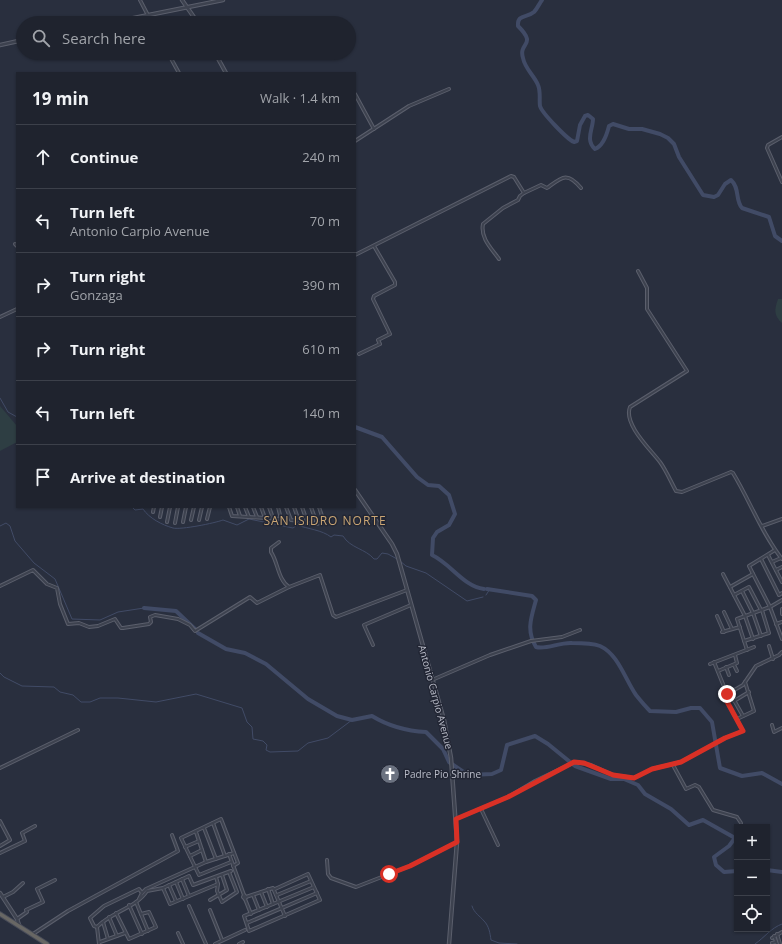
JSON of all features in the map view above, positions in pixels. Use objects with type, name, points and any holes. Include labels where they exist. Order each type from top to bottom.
[{"type":"highway","points":[[0,914],[47,944]]},
{"type":"street","points":[[140,0],[148,15]]},
{"type":"street","points":[[182,0],[193,16]]},
{"type":"street","points":[[143,16],[223,0]]},
{"type":"street","points":[[0,45],[16,42]]},
{"type":"street","points":[[172,60],[178,72]]},
{"type":"street","points":[[219,60],[225,72]]},
{"type":"street","points":[[356,140],[410,106],[448,88]]},
{"type":"street","points":[[356,96],[374,129]]},
{"type":"street","points":[[782,137],[768,145],[767,148],[782,182]]},
{"type":"street","points":[[356,255],[511,176],[514,177],[524,193]]},
{"type":"street","points":[[499,259],[484,238],[483,224],[503,208],[518,200],[524,193],[542,184],[547,188],[562,177],[566,177],[574,180],[581,188]]},
{"type":"street","points":[[358,354],[380,344],[378,340],[390,334],[373,299],[374,296],[395,285],[395,282],[374,246]]},
{"type":"street","points":[[638,271],[647,288],[647,309],[687,371],[630,407],[629,415],[634,430],[659,461],[676,491],[682,492],[731,472],[733,473],[781,558],[772,562]]},
{"type":"street","points":[[0,317],[16,309]]},
{"type":"street","name":"Antonio Carpio Avenue","points":[[356,491],[392,544],[397,554],[444,720],[451,758],[457,842],[449,944]]},
{"type":"street","points":[[153,512],[154,508]]},
{"type":"street","points":[[160,517],[162,508]]},
{"type":"street","points":[[167,522],[170,508]]},
{"type":"street","points":[[175,523],[178,508]]},
{"type":"street","points":[[183,522],[186,508]]},
{"type":"street","points":[[191,520],[194,508]]},
{"type":"street","points":[[199,520],[202,508]]},
{"type":"street","points":[[207,519],[210,508]]},
{"type":"street","points":[[229,508],[232,516],[282,519],[278,508]]},
{"type":"street","points":[[237,508],[240,516]]},
{"type":"street","points":[[245,508],[249,517]]},
{"type":"street","points":[[253,508],[257,517]]},
{"type":"street","points":[[261,508],[265,518]]},
{"type":"street","points":[[269,508],[273,518]]},
{"type":"street","points":[[286,508],[291,520],[298,520],[308,524],[317,524],[324,521],[319,508]]},
{"type":"street","points":[[294,508],[298,520]]},
{"type":"street","points":[[302,508],[308,524]]},
{"type":"street","points":[[311,508],[317,524]]},
{"type":"street","points":[[762,526],[782,519]]},
{"type":"street","points":[[279,542],[272,548],[271,552],[275,558],[281,576],[289,587]]},
{"type":"street","points":[[776,550],[750,566],[770,607],[782,639]]},
{"type":"street","points":[[768,555],[781,577],[782,582]]},
{"type":"street","points":[[761,560],[779,595],[782,593]]},
{"type":"street","points":[[776,570],[782,567]]},
{"type":"street","points":[[0,586],[33,570],[47,584],[57,588],[60,604],[68,624],[79,623],[89,627],[98,626],[115,619],[121,628],[123,628],[149,624],[151,622],[150,617],[155,615],[178,618],[190,625],[195,631],[250,597],[257,603],[289,587],[320,575],[333,615],[336,617],[407,590]]},
{"type":"street","points":[[723,574],[745,616],[752,639]]},
{"type":"street","points":[[730,587],[753,574]]},
{"type":"street","points":[[734,595],[749,587],[761,610],[769,633],[744,641]]},
{"type":"street","points":[[742,591],[753,613],[760,636]]},
{"type":"street","points":[[747,650],[738,619],[770,607],[782,600]]},
{"type":"street","points":[[373,645],[364,625],[411,605]]},
{"type":"street","points":[[782,609],[782,614]]},
{"type":"street","points":[[724,612],[732,629]]},
{"type":"street","points":[[717,616],[723,632],[740,626]]},
{"type":"street","points":[[776,624],[782,622]]},
{"type":"street","points":[[432,680],[490,655],[531,641],[562,637],[580,630]]},
{"type":"street","points":[[769,646],[773,658]]},
{"type":"street","points":[[710,664],[754,647]]},
{"type":"street","points":[[456,819],[481,809],[574,762],[584,763],[613,775],[631,778],[652,769],[673,765],[717,742],[743,731],[724,696],[745,682],[756,666],[782,652]]},
{"type":"street","points":[[718,671],[737,663],[735,655]]},
{"type":"street","points":[[714,662],[729,694],[743,716]]},
{"type":"street","points":[[734,664],[737,671]]},
{"type":"street","points":[[726,667],[729,674]]},
{"type":"street","points":[[737,720],[754,712],[745,682]]},
{"type":"street","points":[[734,701],[748,692]]},
{"type":"street","points":[[772,725],[774,732],[782,728]]},
{"type":"street","points":[[0,768],[78,730]]},
{"type":"street","points":[[673,765],[686,789],[695,785],[699,787],[713,810],[737,817],[741,823]]},
{"type":"street","points":[[481,809],[498,845]]},
{"type":"street","points":[[231,862],[199,875],[181,838],[222,819],[238,863],[233,866]]},
{"type":"street","points":[[0,821],[10,840],[0,846]]},
{"type":"street","points":[[213,824],[225,856]]},
{"type":"street","points":[[0,853],[25,841],[22,833],[35,826]]},
{"type":"street","points":[[204,828],[216,859]]},
{"type":"street","points":[[196,832],[206,862]]},
{"type":"street","points":[[33,934],[68,911],[178,851],[172,836]]},
{"type":"street","points":[[185,847],[199,841]]},
{"type":"street","points":[[327,860],[328,874],[331,878],[356,887],[410,866],[457,842]]},
{"type":"street","points":[[190,856],[202,850]]},
{"type":"street","points":[[148,931],[137,901],[142,892],[206,862],[234,853]]},
{"type":"street","points":[[229,854],[251,914]]},
{"type":"street","points":[[97,927],[109,917],[137,901],[147,891],[163,888],[189,876],[193,885],[230,872],[237,892],[222,902],[217,891],[218,884],[216,877]]},
{"type":"street","points":[[210,900],[220,896],[228,888],[222,874]]},
{"type":"street","points":[[245,897],[268,889],[275,889],[308,874],[311,881],[314,887],[317,893],[320,900],[249,931],[244,916],[314,887]]},
{"type":"street","points":[[182,879],[189,896]]},
{"type":"street","points":[[17,919],[27,912],[26,910],[43,902],[37,889],[55,880]]},
{"type":"street","points":[[277,895],[311,881]]},
{"type":"street","points":[[176,882],[182,898]]},
{"type":"street","points":[[3,898],[24,883]]},
{"type":"street","points":[[163,888],[170,904],[218,884]]},
{"type":"street","points":[[169,885],[176,901]]},
{"type":"street","points":[[124,933],[100,943],[97,927],[94,926],[90,918],[104,906],[140,889],[142,892]]},
{"type":"street","points":[[268,889],[273,904]]},
{"type":"street","points":[[275,889],[285,916]]},
{"type":"street","points":[[261,892],[267,907]]},
{"type":"street","points":[[0,893],[17,919],[18,925]]},
{"type":"street","points":[[247,923],[317,893]]},
{"type":"street","points":[[253,895],[259,910]]},
{"type":"street","points":[[129,905],[142,934]]},
{"type":"street","points":[[189,906],[206,944]]},
{"type":"street","points":[[210,910],[222,940]]},
{"type":"street","points":[[116,913],[124,933],[129,939],[156,927],[148,912],[141,914]]},
{"type":"street","points":[[109,917],[117,936]]},
{"type":"street","points":[[103,922],[108,939]]},
{"type":"street","points":[[215,944],[245,930]]},
{"type":"street","points":[[778,943],[773,937],[782,932]]},
{"type":"street","points":[[178,933],[183,944]]},
{"type":"street","points":[[777,934],[778,943]]},
{"type":"street","points":[[239,944],[243,942]]},
{"type":"street","points":[[772,943],[778,943]]},
{"type":"shaded area","points":[[778,299],[782,299],[782,323],[776,315]]},
{"type":"shaded area","points":[[0,406],[16,425],[16,443],[0,451]]},
{"type":"waterway","points":[[542,0],[534,12],[519,20],[518,26],[527,37],[522,53],[524,62],[538,85],[540,106],[550,120],[574,142],[577,141],[580,125],[585,116],[588,115],[593,119],[590,142],[595,149],[602,143],[609,126],[613,124],[629,129],[642,129],[668,138],[674,144],[679,157],[703,195],[714,197],[718,195],[725,184],[731,180],[736,187],[742,208],[769,217],[775,236],[782,241]]},
{"type":"waterway","points":[[0,398],[8,412],[16,416]]},
{"type":"waterway","points":[[356,427],[382,437],[417,477],[428,485],[439,486],[449,495],[455,514],[449,525],[437,532],[433,538],[432,555],[470,584],[484,589]]},
{"type":"waterway","points":[[133,508],[135,510],[143,509],[156,521],[173,528],[190,527],[223,520],[237,525],[249,519],[293,528],[297,525],[319,531],[331,537],[334,535],[343,536],[354,546],[367,553],[374,559],[377,559],[382,553],[388,554],[397,559]]},
{"type":"waterway","points":[[0,526],[6,523],[10,526],[15,541],[34,563],[55,579],[72,619],[100,620],[118,612],[144,608]]},
{"type":"waterway","points":[[400,561],[406,566],[426,573],[467,601],[483,597]]},
{"type":"waterway","points":[[487,589],[532,596],[536,600],[530,624],[531,635],[536,647],[544,648],[567,643],[586,643],[600,646],[612,655],[636,695],[650,711],[676,712],[691,708],[700,708],[712,722],[720,768],[742,776],[762,773],[782,784]]},
{"type":"waterway","points":[[486,595],[490,589]]},
{"type":"waterway","points":[[144,608],[176,611],[195,629]]},
{"type":"waterway","points":[[198,633],[226,649],[245,653],[266,664],[308,699],[337,716],[352,720],[372,716],[398,728],[426,732],[443,749],[449,762],[468,775],[492,774],[501,770],[507,745],[535,736],[548,744],[575,766],[611,779],[624,779],[638,785],[645,794],[671,809],[689,825],[703,820],[735,838],[729,846],[714,857],[716,865],[724,872],[734,871]]},
{"type":"waterway","points":[[0,673],[4,677],[22,686],[54,687],[60,692],[73,695],[81,702],[90,702],[100,698],[118,698],[156,702],[196,694],[242,708],[247,722],[252,727],[253,739],[263,741],[267,745],[266,750],[270,752],[298,751],[308,743],[328,738],[352,720]]},
{"type":"waterway","points":[[770,870],[782,872]]},
{"type":"waterway","points":[[472,906],[487,925],[491,940],[499,943],[517,944]]},
{"type":"waterway","points":[[755,944],[771,930],[782,924]]},
{"type":"place","name":"Padre Pio Shrine","points":[[390,774]]},
{"type":"district","name":"SAN ISIDRO NORTE","points":[[325,521]]},
{"type":"route","points":[[389,874],[410,866],[457,842],[456,819],[508,797],[535,781],[574,762],[584,763],[603,770],[609,774],[634,778],[652,769],[681,762],[725,738],[743,731],[724,696],[727,694]]}]
